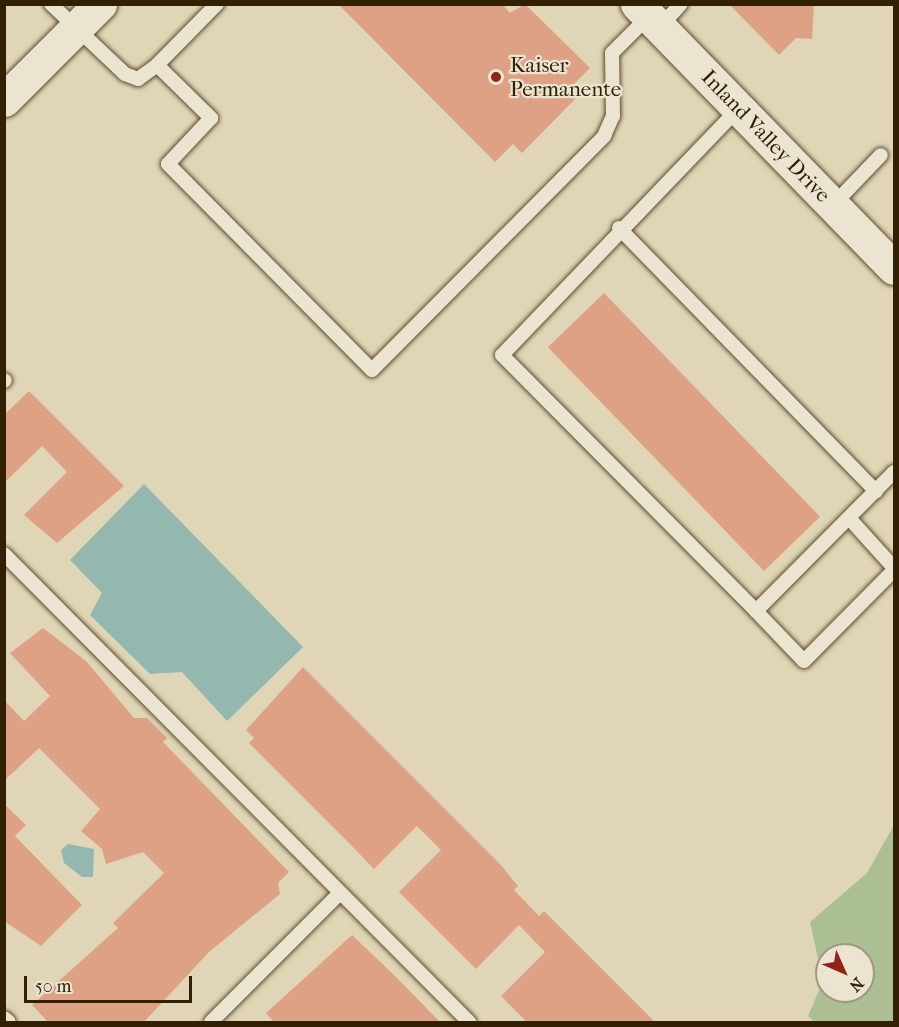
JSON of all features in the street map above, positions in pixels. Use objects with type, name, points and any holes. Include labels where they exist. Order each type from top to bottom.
[{"type":"street","points":[[4,100],[100,4]]},
{"type":"street","name":"Inland Valley Drive","points":[[657,13],[739,108],[894,268]]},
{"type":"lane","points":[[51,4],[125,74],[138,79],[157,65],[217,4]]},
{"type":"lane","points":[[157,65],[211,118],[168,164],[372,370],[604,136],[613,116],[612,53],[657,13]]},
{"type":"lane","points":[[739,108],[619,228],[501,355],[804,661],[894,569],[849,519]]},
{"type":"lane","points":[[833,205],[881,155]]},
{"type":"lane","points":[[619,228],[876,491]]},
{"type":"lane","points":[[756,611],[894,472]]},
{"type":"lane","points":[[4,554],[469,1023]]},
{"type":"lane","points":[[211,1023],[340,893]]},
{"type":"lane","points":[[4,1018],[9,1023]]},
{"type":"green space","points":[[894,825],[894,1022],[814,1022],[808,1016],[815,1000],[815,1003],[875,1003],[875,943],[815,945],[810,922],[867,873]]},
{"type":"water","points":[[144,484],[303,647],[227,721],[182,672],[150,674],[90,615],[102,593],[70,560]]},
{"type":"water","points":[[68,844],[94,849],[93,877],[82,877],[64,863],[61,850]]},
{"type":"building","name":"Kaiser Permanente","points":[[338,4],[502,4],[510,13],[525,4],[590,68],[572,86],[580,94],[522,153],[513,144],[495,162]]},
{"type":"building","points":[[729,4],[814,4],[812,39],[796,38],[779,55]]},
{"type":"building","points":[[604,293],[820,517],[764,571],[548,347]]},
{"type":"building","points":[[29,391],[124,486],[57,543],[24,515],[67,472],[42,446],[4,483],[4,415]]},
{"type":"building","points":[[43,628],[86,661],[134,718],[147,718],[167,738],[163,742],[289,872],[278,883],[280,894],[209,952],[143,1023],[49,1023],[32,1005],[118,928],[113,923],[164,873],[143,852],[106,864],[102,849],[81,831],[100,809],[39,748],[4,781],[4,700],[24,721],[50,696],[10,653]]},
{"type":"building","points":[[303,667],[500,864],[518,886],[514,890],[539,916],[544,911],[656,1023],[528,1023],[501,996],[545,952],[519,925],[476,969],[399,892],[441,850],[417,826],[374,869],[249,743],[254,738],[246,730]]},
{"type":"building","points":[[4,804],[26,825],[15,836],[82,905],[41,946],[4,921]]},
{"type":"building","points":[[352,935],[441,1023],[275,1023],[266,1013]]},
{"type":"place","name":"Kaiser Permanente","points":[[496,77]]}]
